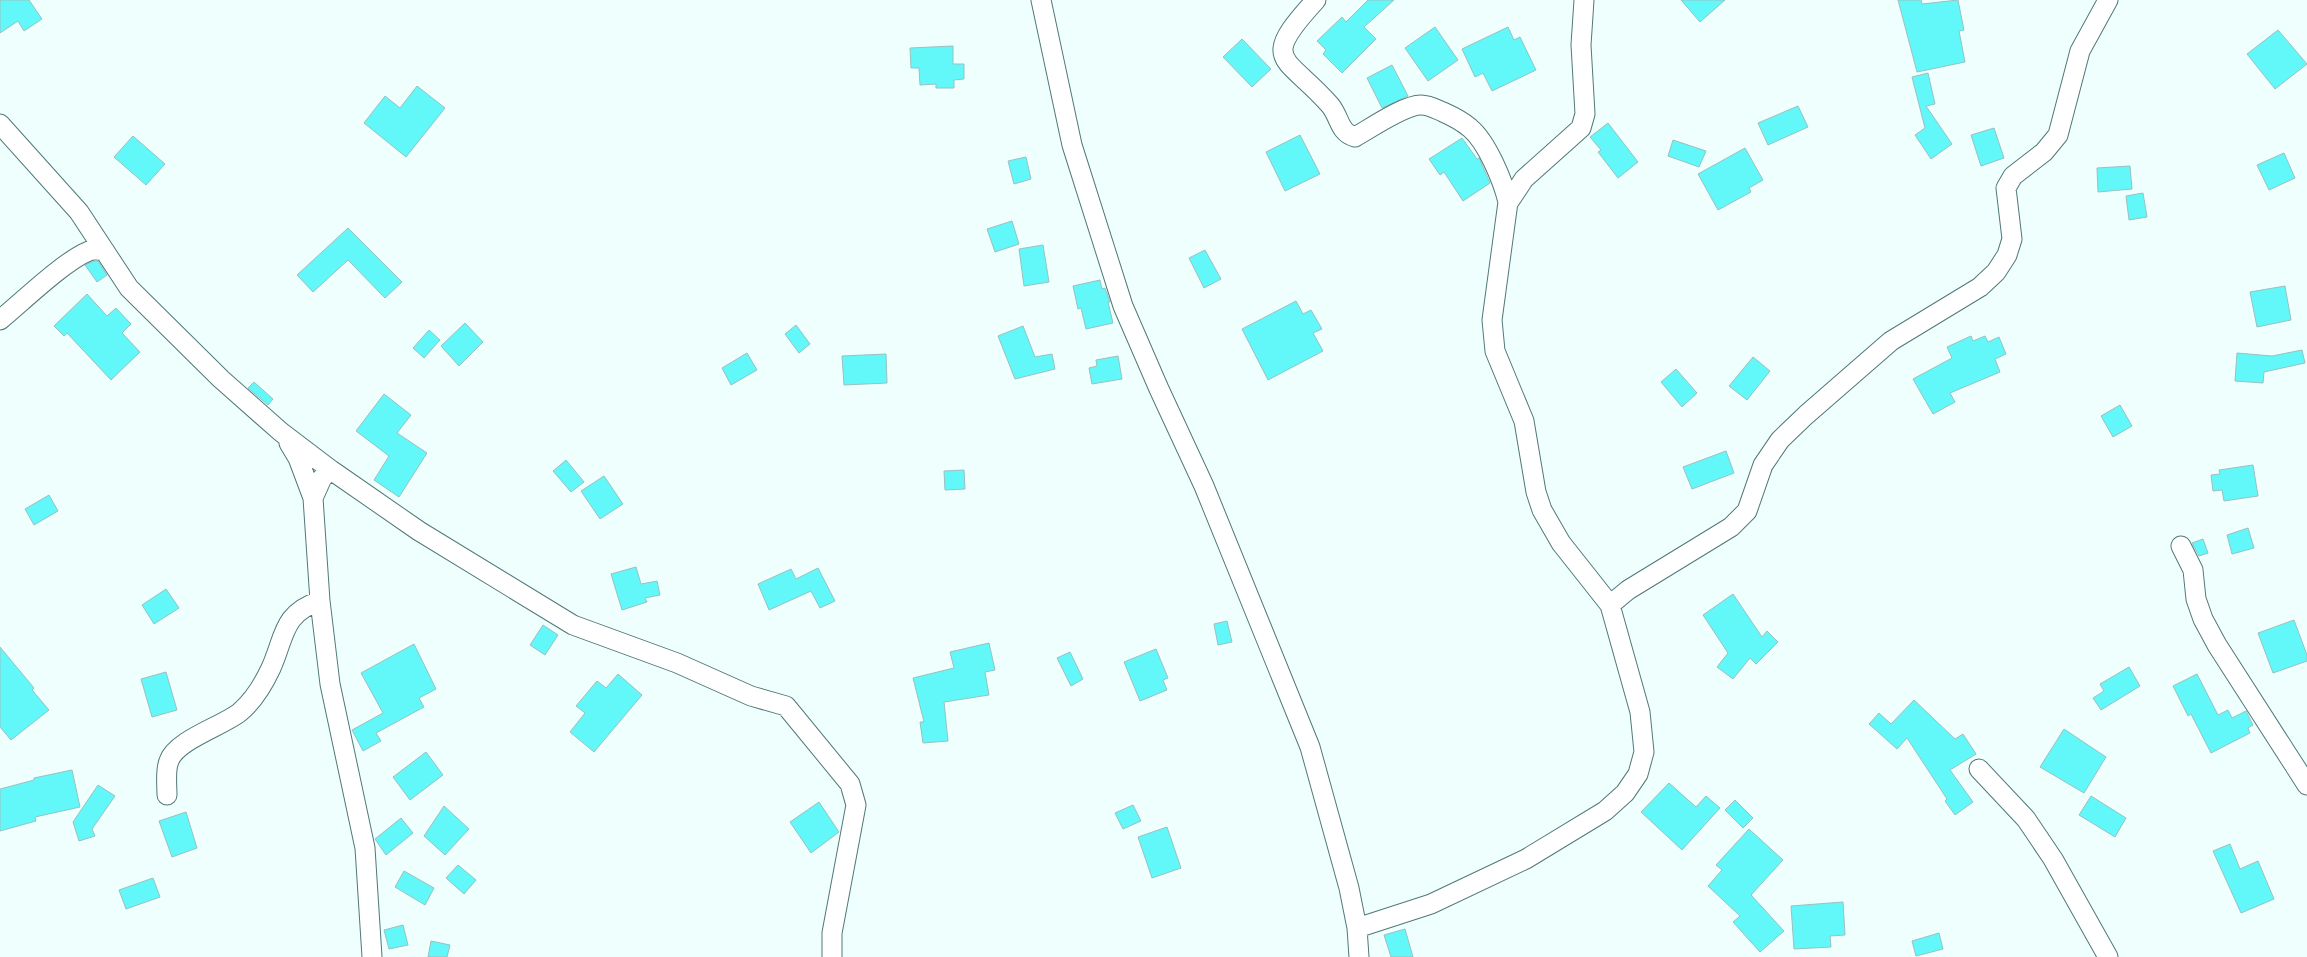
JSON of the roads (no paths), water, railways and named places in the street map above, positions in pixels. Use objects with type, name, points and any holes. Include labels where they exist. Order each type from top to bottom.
[{"type":"street","points":[[1041,0],[1072,145],[1123,306],[1158,389],[1204,486],[1310,747],[1357,928],[1359,957]]},
{"type":"street","points":[[1316,0],[1292,26],[1284,39],[1282,48],[1285,62],[1337,113],[1343,130],[1347,135],[1355,137],[1407,109],[1420,105],[1432,107],[1471,128],[1504,184],[1508,203],[1492,320],[1495,352],[1524,421],[1536,492],[1542,510],[1561,543],[1610,605],[1640,712],[1644,752],[1638,774],[1625,793],[1606,811],[1526,859],[1431,904],[1357,928]]},
{"type":"street","points":[[1508,203],[1524,179],[1581,128],[1585,114],[1581,45],[1584,0]]},
{"type":"street","points":[[1610,605],[1628,590],[1731,527],[1747,511],[1762,465],[1780,440],[1891,340],[1980,287],[1996,272],[2007,254],[2012,239],[2006,188],[2013,176],[2044,152],[2058,135],[2080,52],[2108,0]]},
{"type":"street","points":[[0,124],[79,212],[129,288],[221,379],[281,432],[331,470],[419,531],[573,624],[677,663],[751,696],[786,706],[850,784],[856,805],[833,926],[832,957]]},
{"type":"street","points":[[0,320],[73,262],[90,251],[105,251]]},
{"type":"street","points":[[281,432],[298,458],[313,498],[320,601],[330,684],[365,848],[372,957]]},
{"type":"street","points":[[313,498],[322,478],[331,470]]},
{"type":"street","points":[[2181,546],[2193,570],[2196,599],[2202,619],[2307,785]]},
{"type":"street","points":[[166,795],[168,761],[176,750],[240,712],[256,694],[271,668],[286,628],[294,614],[306,606],[320,601]]},
{"type":"street","points":[[1979,769],[2026,819],[2053,859],[2086,922],[2108,957]]}]
